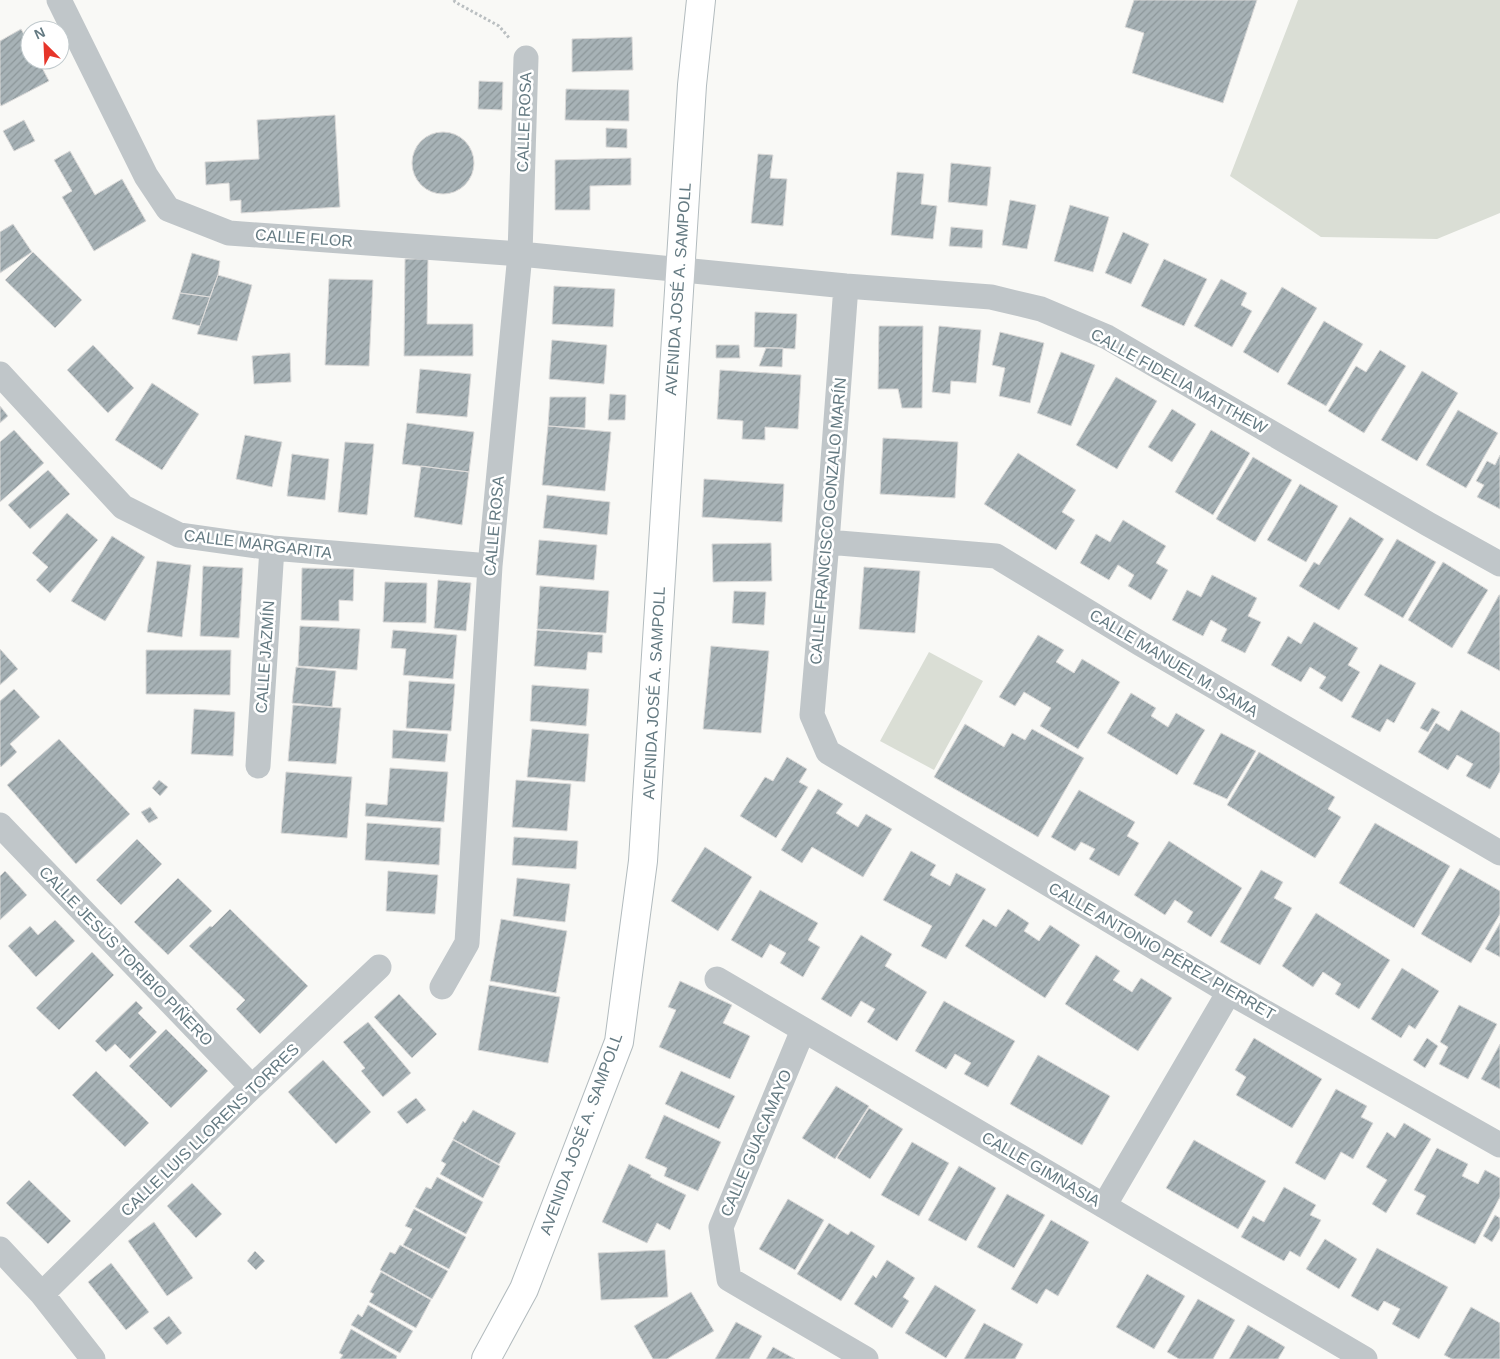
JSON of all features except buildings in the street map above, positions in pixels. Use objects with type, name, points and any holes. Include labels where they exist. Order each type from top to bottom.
[{"type":"street","name":"CALLE FLOR","points":[[59,0],[146,176],[168,209],[229,233],[520,254],[679,270]]},
{"type":"street","name":"AVENIDA JOSÉ A. SAMPOLL","points":[[486,1359],[524,1288],[619,1042],[643,861],[679,270],[692,85],[701,0]]},
{"type":"street","name":"CALLE ROSA","points":[[442,987],[467,943],[490,566],[520,254],[526,58]]},
{"type":"street","name":"CALLE FIDELIA MATTHEW","points":[[679,270],[846,286],[991,297],[1050,312],[1107,337],[1500,564]]},
{"type":"street","name":"CALLE FRANCISCO GONZALO MARÍN","points":[[828,752],[812,715],[846,286]]},
{"type":"street","name":"CALLE MARGARITA","points":[[0,374],[123,507],[179,535],[272,548],[490,566]]},
{"type":"street","name":"CALLE MANUEL M. SAMA","points":[[827,542],[996,556],[1141,644],[1500,853]]},
{"type":"street","name":"CALLE JAZMÍN","points":[[258,766],[272,548]]},
{"type":"street","name":"CALLE ANTONIO PÉREZ PIERRET","points":[[828,752],[1229,992],[1500,1145]]},
{"type":"street","name":"CALLE JESÚS TORIBIO PIÑERO","points":[[0,825],[252,1086]]},
{"type":"street","name":"CALLE LUIS LLORENS TORRES","points":[[42,1294],[252,1086],[379,967]]},
{"type":"street","name":"CALLE GIMNASIA","points":[[717,979],[1365,1359]]},
{"type":"street","points":[[1104,1206],[1229,992]]},
{"type":"street","name":"CALLE GUACAMAYO","points":[[803,1030],[721,1227],[729,1279],[866,1359]]},
{"type":"street","points":[[0,1249],[42,1294],[93,1359]]},
{"type":"path","points":[[454,0],[499,26],[526,58]]},
{"type":"shaded area","points":[[1298,0],[1500,0],[1500,213],[1437,239],[1321,237],[1230,176]]},
{"type":"shaded area","points":[[929,652],[983,681],[934,770],[880,741]]}]
